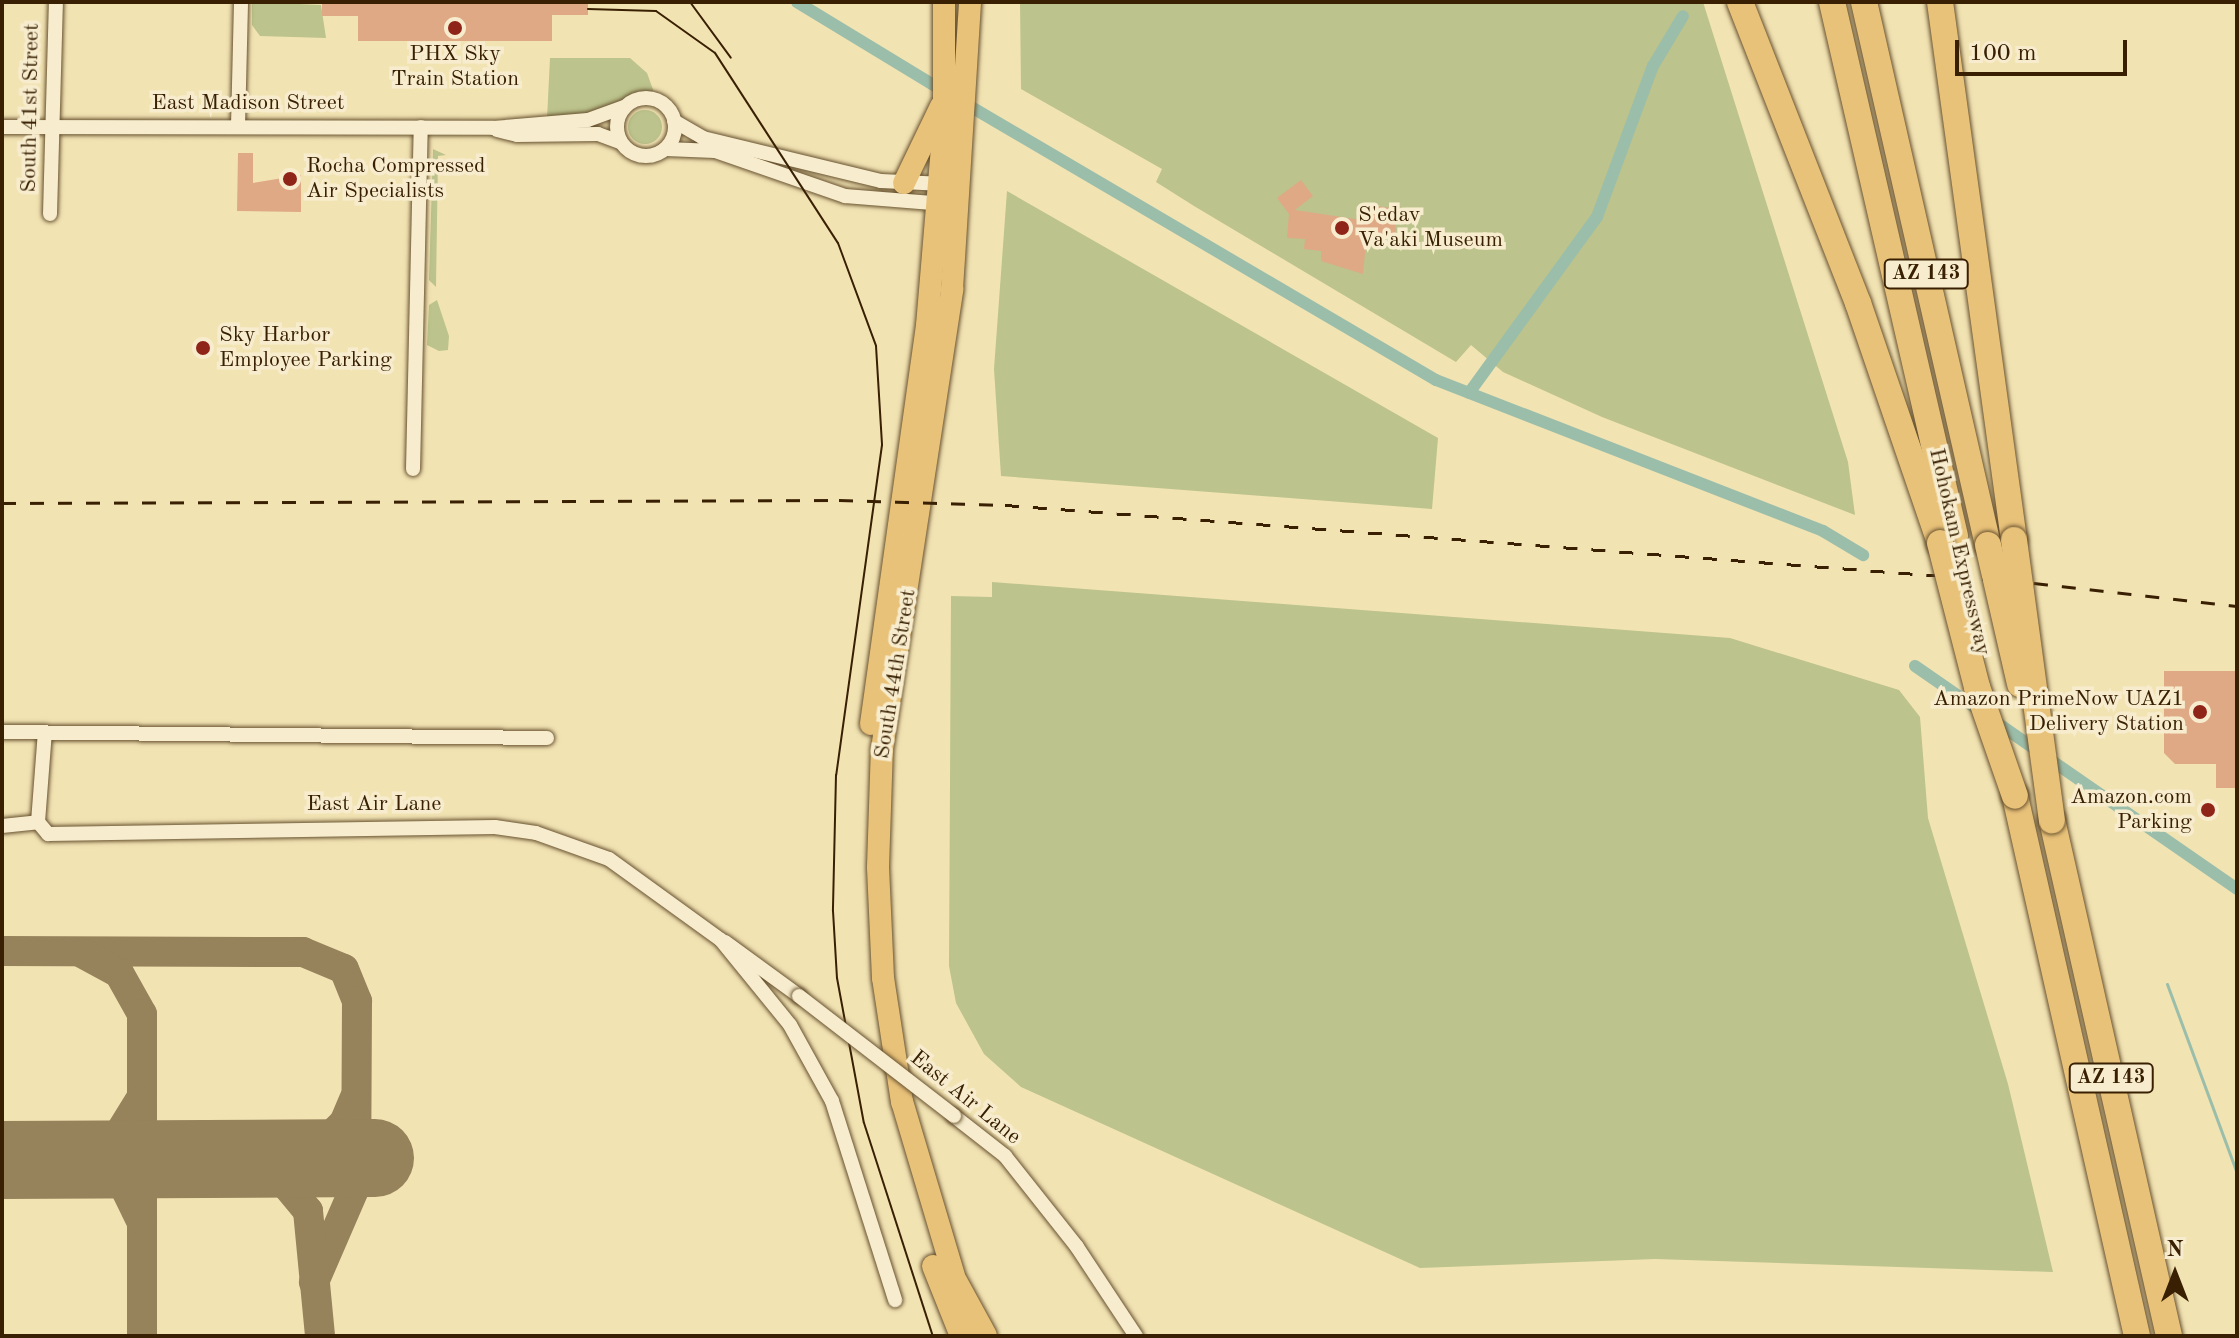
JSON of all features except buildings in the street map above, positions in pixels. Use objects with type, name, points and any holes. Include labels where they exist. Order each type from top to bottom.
[{"type":"highway","points":[[1740,2],[1948,541]]},
{"type":"highway","name":"Hohokam Expressway","points":[[1832,2],[1948,541],[2015,796],[2137,1336]]},
{"type":"highway","name":"Hohokam Expressway","points":[[1864,2],[2001,543],[2052,820],[2169,1336]]},
{"type":"highway","points":[[1940,2],[1947,30]]},
{"type":"highway","points":[[1946,2],[2001,543]]},
{"type":"highway","points":[[2093,1136],[2103,1235],[2123,1336]]},
{"type":"highway","points":[[950,1292],[984,1336]]},
{"type":"main road","name":"South 44th Street","points":[[944,2],[942,105],[950,194],[937,417],[882,749],[878,867],[883,978],[902,1102],[950,1292],[977,1336]]},
{"type":"main road","name":"South 44th Street","points":[[950,194],[965,123],[970,2]]},
{"type":"main road","points":[[904,183],[942,105]]},
{"type":"main road","points":[[950,1292],[959,1336]]},
{"type":"street","name":"South 41st Street","points":[[50,214],[56,2]]},
{"type":"street","points":[[238,126],[241,2]]},
{"type":"street","points":[[654,99],[674,121],[703,138],[950,194],[845,196],[715,151],[666,149],[643,157],[620,142],[616,124],[624,107],[654,99]]},
{"type":"street","name":"East Madison Street","points":[[2,127],[493,128],[588,120],[624,107]]},
{"type":"street","points":[[666,149],[674,121]]},
{"type":"street","points":[[413,469],[421,127]]},
{"type":"street","name":"East Madison Street","points":[[493,128],[517,135],[598,134],[620,142]]},
{"type":"street","points":[[2,732],[547,738]]},
{"type":"street","points":[[38,822],[45,732]]},
{"type":"street","name":"East Air Lane","points":[[2,826],[38,822],[48,834],[388,826],[536,833],[574,844],[644,879],[1005,1156],[1077,1247],[1136,1336]]},
{"type":"street","name":"East Air Lane","points":[[721,940],[790,1025],[832,1101],[895,1300]]},
{"type":"green space","points":[[252,2],[321,5],[326,38],[260,36],[252,25]]},
{"type":"green space","name":"S'edav Va'aki Museum","points":[[1020,2],[1703,2],[1848,462],[1855,515],[1602,417],[1503,372],[1471,345],[1456,362],[1194,206],[1156,182],[1162,169],[1021,89]]},
{"type":"green space","points":[[550,58],[630,58],[647,73],[655,95],[638,93],[605,111],[547,119]]},
{"type":"green space","points":[[645,110],[657,115],[662,127],[657,139],[645,144],[633,139],[628,127],[633,115]]},
{"type":"green space","points":[[433,149],[446,155],[438,156],[436,287],[429,280]]},
{"type":"green space","points":[[1007,191],[1438,438],[1432,509],[1001,476],[994,369]]},
{"type":"green space","points":[[437,300],[449,336],[448,350],[439,351],[427,345],[429,305]]},
{"type":"green space","points":[[992,582],[1730,638],[1899,690],[1920,717],[1928,818],[2008,1084],[2053,1272],[1655,1259],[1420,1268],[1021,1087],[984,1054],[956,1003],[949,966],[951,596],[992,597]]},
{"type":"waterway","points":[[797,2],[945,92]]},
{"type":"waterway","points":[[1469,393],[1597,217],[1653,66],[1683,16]]},
{"type":"waterway","points":[[961,101],[1436,380],[1823,531],[1863,555]]},
{"type":"waterway","points":[[1915,666],[2237,889]]},
{"type":"waterway","points":[[2167,984],[2237,1173]]},
{"type":"taxiway","points":[[2,951],[303,952],[344,969],[357,1001],[356,1185],[314,1282]]},
{"type":"taxiway","points":[[82,953],[119,973],[142,1014],[142,1336]]},
{"type":"taxiway","points":[[249,1159],[293,1156],[321,1145],[344,1123],[354,1099]]},
{"type":"taxiway","points":[[83,1160],[111,1147],[140,1100]]},
{"type":"taxiway","points":[[83,1160],[124,1186],[140,1219]]},
{"type":"taxiway","points":[[235,1160],[278,1175],[308,1211],[320,1336]]},
{"type":"runway","points":[[2,1160],[375,1158]]},
{"type":"tram line","points":[[690,2],[731,58]]},
{"type":"tram line","points":[[588,9],[656,11],[715,53],[838,243],[876,346],[882,445],[836,775],[833,911],[837,978],[864,1123],[933,1336]]},
{"type":"railway","points":[[2,503],[839,500],[1005,505],[2034,583],[2237,606]]},
{"type":"place","name":"PHX Sky Train Station","points":[[455,28]]},
{"type":"place","name":"Rocha Compressed Air Specialists","points":[[290,179]]},
{"type":"place","name":"S'edav Va'aki Museum","points":[[1342,228]]},
{"type":"place","name":"Sky Harbor Employee Parking","points":[[203,348]]},
{"type":"place","name":"Amazon PrimeNow UAZ1 Delivery Station","points":[[2200,712]]},
{"type":"place","name":"Amazon.com Parking","points":[[2208,810]]}]
